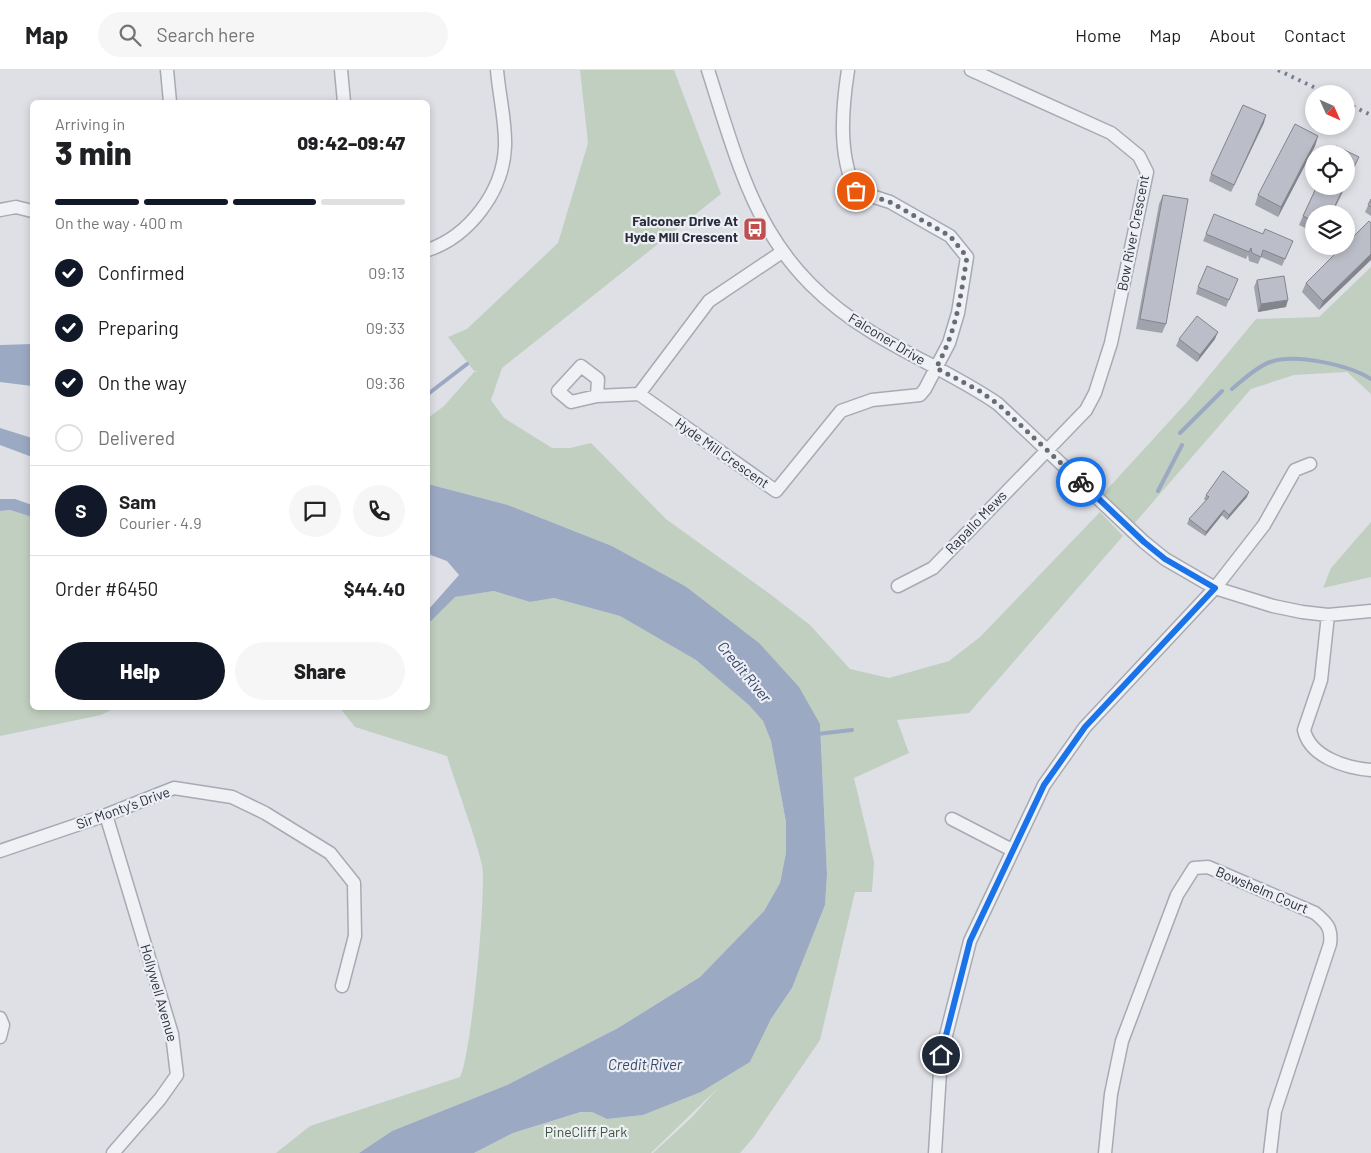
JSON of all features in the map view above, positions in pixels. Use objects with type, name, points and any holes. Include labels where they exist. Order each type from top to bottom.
[{"type":"street","points":[[167,70],[170,100]]},
{"type":"street","points":[[341,70],[344,100]]},
{"type":"street","points":[[430,249],[442,245],[465,228],[489,200],[500,174],[505,147],[497,70]]},
{"type":"street","name":"Falconer Drive","points":[[708,70],[743,179],[755,206],[782,252],[808,282],[847,316],[936,368],[978,390],[998,404],[1144,542],[1165,559],[1215,588],[1273,606],[1328,615],[1371,611]]},
{"type":"street","points":[[848,70],[843,128],[848,174],[856,191],[890,202],[950,236],[967,257],[958,313],[949,343],[936,368]]},
{"type":"street","name":"Bow River Crescent","points":[[971,70],[1110,133],[1138,156],[1147,172],[1111,343],[1095,393],[1086,410],[1047,449]]},
{"type":"street","points":[[0,210],[16,207],[30,210]]},
{"type":"street","points":[[597,396],[639,394],[709,301],[782,252]]},
{"type":"street","name":"Hyde Mill Crescent","points":[[639,394],[776,491],[841,411],[872,400],[920,395],[936,368]]},
{"type":"street","name":"Rapallo Mews","points":[[898,586],[932,568],[1047,449]]},
{"type":"street","points":[[935,1153],[941,1055],[970,941],[1044,785],[1085,727],[1215,588],[1264,525],[1295,470],[1310,464]]},
{"type":"street","points":[[1328,615],[1321,680],[1304,730],[1306,739],[1320,754],[1355,769],[1371,770]]},
{"type":"street","name":"Sir Monty's Drive","points":[[0,851],[106,816],[174,788],[232,797],[265,813],[330,853],[354,882],[355,936],[342,986]]},
{"type":"street","name":"Hollywell Avenue","points":[[106,816],[172,1034],[177,1075],[160,1099],[113,1153]]},
{"type":"street","points":[[952,819],[1012,850]]},
{"type":"street","name":"Bowshelm Court","points":[[1105,1153],[1111,1094],[1122,1041],[1177,895],[1194,868],[1208,867],[1315,913],[1326,922],[1331,932],[1330,944],[1275,1111],[1270,1153]]},
{"type":"street","points":[[0,1018],[4,1025],[0,1038]]},
{"type":"green space","name":"PineCliff Park","points":[[580,70],[674,70],[721,194],[502,368],[491,400],[504,418],[552,448],[570,448],[591,443],[666,519],[810,625],[850,669],[889,678],[949,661],[980,637],[1100,512],[1123,536],[969,713],[897,720],[909,753],[854,778],[874,862],[872,892],[855,892],[820,1040],[753,1138],[740,1153],[653,1153],[691,1118],[719,1087],[651,1153],[474,1153],[513,1133],[582,1112],[592,1112],[607,1119],[643,1115],[701,1092],[750,1062],[771,1019],[792,988],[825,905],[827,875],[820,724],[685,586],[612,546],[508,505],[430,485],[430,416],[444,406],[474,372],[479,371],[474,371],[448,337],[467,329],[558,243],[588,143]]},
{"type":"green space","points":[[1371,267],[1371,394],[1347,372],[1294,375],[1251,389],[1133,525],[1101,496],[1188,401],[1256,319],[1319,317]]},
{"type":"green space","points":[[10,510],[30,516],[30,710],[111,710],[101,715],[0,736],[0,511]]},
{"type":"green space","points":[[1371,522],[1371,577],[1323,588],[1331,568]]},
{"type":"green space","points":[[494,591],[530,602],[554,598],[620,616],[696,660],[750,705],[763,721],[771,741],[786,822],[786,853],[780,883],[764,911],[700,977],[618,1028],[507,1085],[392,1131],[359,1153],[276,1153],[310,1126],[460,1077],[469,1039],[473,1008],[483,880],[482,865],[470,824],[447,756],[355,727],[342,710],[430,710],[430,622],[454,597]]},
{"type":"water","points":[[30,344],[30,386],[0,382],[0,345]]},
{"type":"water","points":[[0,428],[30,437],[30,456],[0,445]]},
{"type":"water","name":"Credit River","points":[[430,485],[508,505],[612,546],[685,586],[759,643],[799,687],[820,724],[827,875],[825,905],[792,988],[771,1019],[750,1062],[701,1092],[643,1115],[607,1119],[592,1112],[581,1112],[513,1133],[474,1153],[359,1153],[392,1131],[507,1085],[618,1028],[700,977],[764,911],[780,883],[786,853],[786,822],[771,741],[763,721],[749,705],[696,660],[620,616],[554,598],[530,602],[494,591],[455,597],[430,622],[430,608],[459,575],[447,561],[430,555]]},
{"type":"water","points":[[0,499],[15,499],[30,504],[30,516],[10,510],[0,511]]},
{"type":"building","points":[[1243,105],[1266,115],[1234,185],[1211,174]]},
{"type":"building","points":[[1295,124],[1305,129],[1305,135],[1318,136],[1313,145],[1305,145],[1305,161],[1281,207],[1258,195]]},
{"type":"building","points":[[1355,155],[1359,157],[1355,165]]},
{"type":"building","points":[[1163,195],[1188,199],[1166,324],[1140,319]]},
{"type":"building","points":[[1313,195],[1340,195],[1335,205],[1308,205]]},
{"type":"building","points":[[1214,214],[1263,234],[1265,229],[1293,241],[1285,259],[1263,250],[1261,257],[1252,253],[1251,248],[1249,252],[1206,234]]},
{"type":"building","points":[[1369,221],[1371,223],[1371,254],[1323,301],[1306,283],[1334,255],[1355,255],[1355,235]]},
{"type":"building","points":[[1207,266],[1238,279],[1229,300],[1198,287]]},
{"type":"building","points":[[1284,276],[1288,300],[1261,304],[1257,280]]},
{"type":"building","points":[[1197,316],[1218,332],[1200,355],[1179,339]]},
{"type":"building","points":[[1223,471],[1249,492],[1229,515],[1224,510],[1206,532],[1189,519],[1209,497],[1206,495]]},
{"type":"waterway","points":[[1232,389],[1250,374],[1270,362],[1293,359],[1336,365],[1371,379]]},
{"type":"waterway","points":[[430,392],[467,364]]},
{"type":"waterway","points":[[1180,433],[1222,391]]},
{"type":"waterway","points":[[1158,491],[1182,445]]},
{"type":"waterway","points":[[817,734],[852,730]]},
{"type":"railway","points":[[1278,70],[1309,85]]},
{"type":"railway","points":[[1355,107],[1371,115]]},
{"type":"way so far","points":[[856,191],[890,202],[950,236],[967,257],[958,313],[949,343],[936,368],[978,390],[998,404],[1081,482]]},
{"type":"place","name":"Falconer Drive At Hyde Mill Crescent","points":[[755,229]]},
{"type":"route","points":[[941,1055],[970,941],[1044,785],[1085,727],[1215,588],[1165,559],[1144,542],[1081,482]]}]
